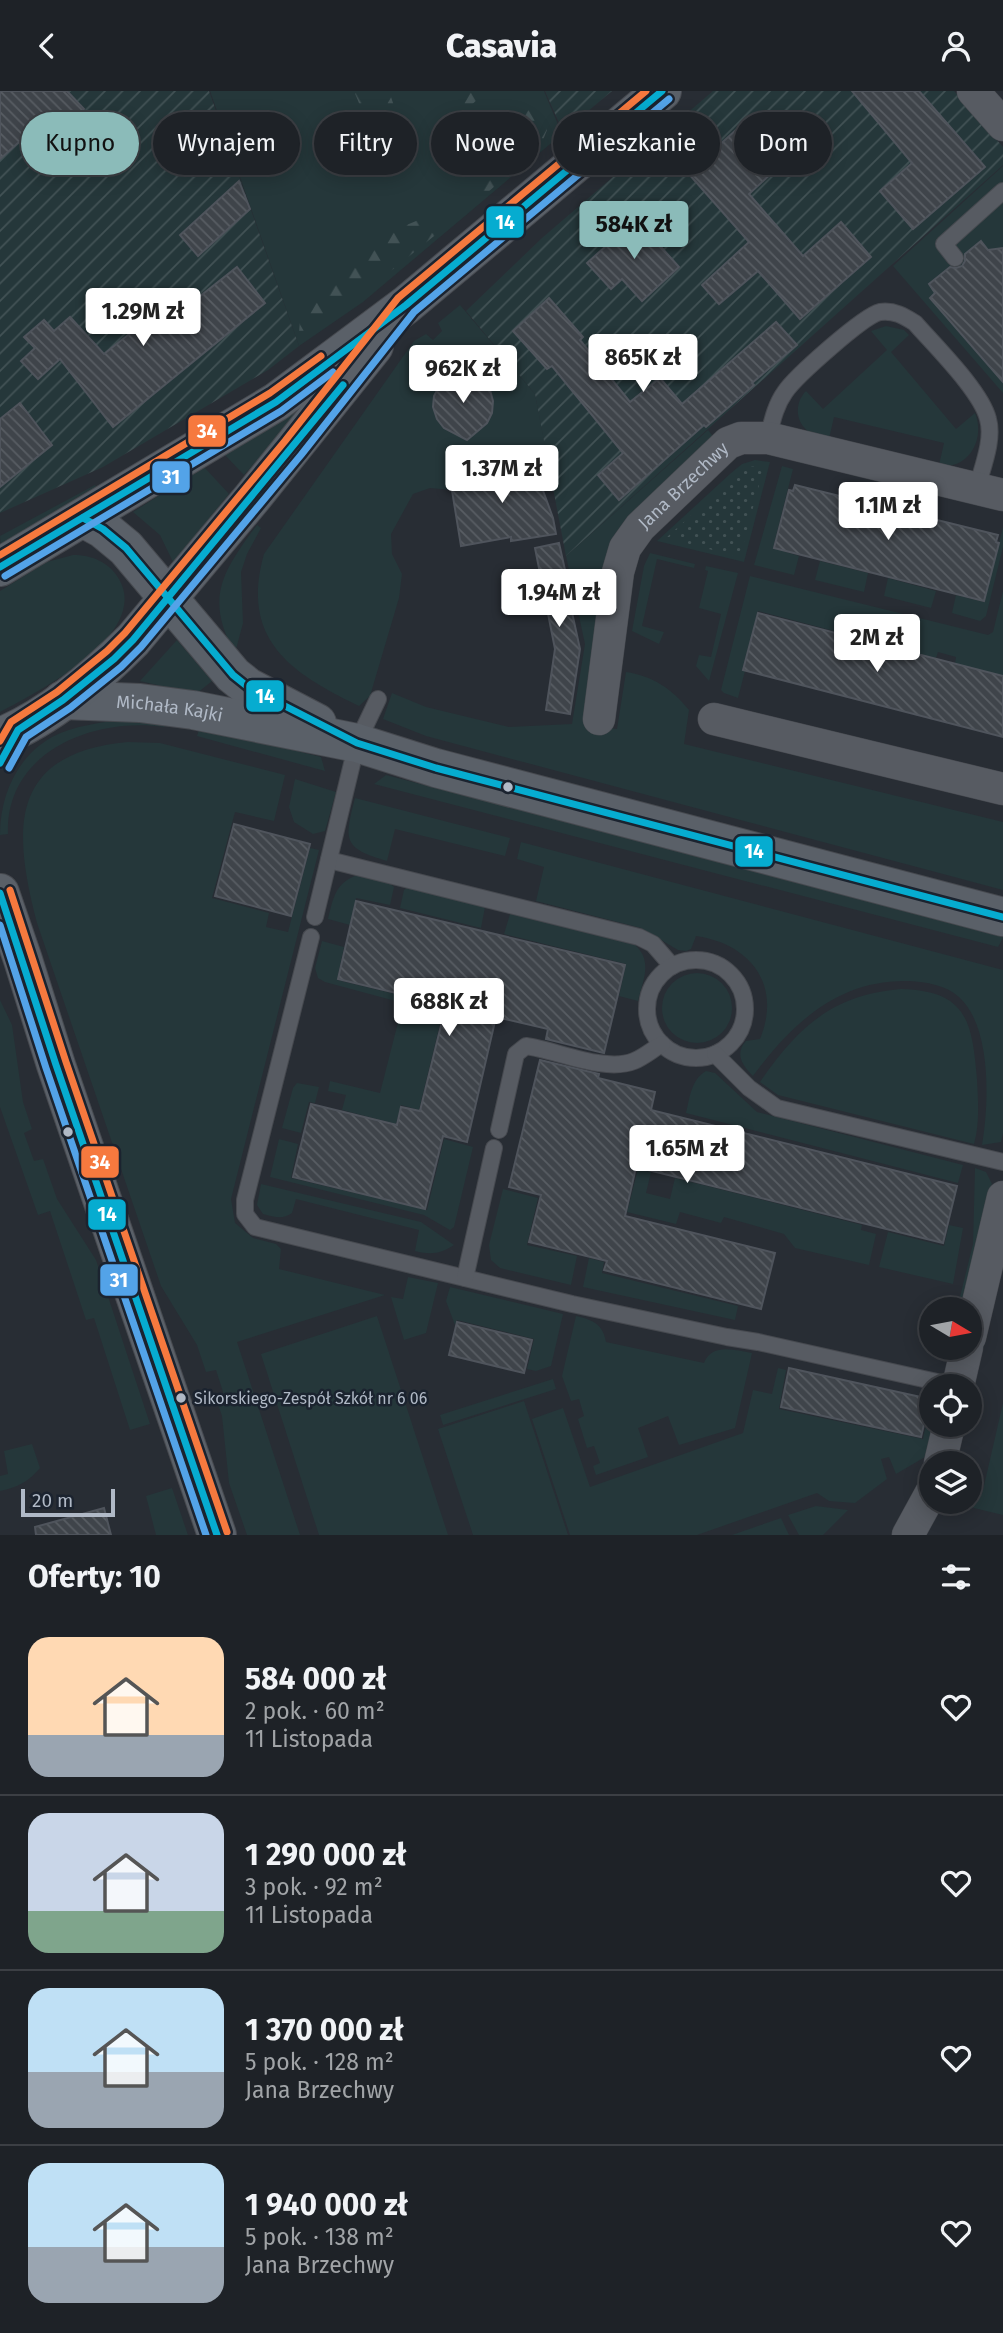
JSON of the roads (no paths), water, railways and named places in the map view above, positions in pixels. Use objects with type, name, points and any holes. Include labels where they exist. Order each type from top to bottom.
[{"type":"street","points":[[0,567],[276,402],[406,306],[662,91]]},
{"type":"street","points":[[972,91],[1003,125]]},
{"type":"street","points":[[0,763],[9,733],[63,700],[114,659],[169,599],[406,306]]},
{"type":"street","name":"Jana Brzechwy","points":[[599,719],[618,572],[625,548],[640,527],[729,443],[741,438],[768,438],[990,492]]},
{"type":"street","name":"Michała Kajki","points":[[83,518],[103,529],[126,548],[233,675],[248,687],[357,743]]},
{"type":"street","name":"Michała Kajki","points":[[63,700],[140,703],[193,710],[357,743],[448,771],[1003,917]]},
{"type":"street","points":[[714,719],[1003,789]]},
{"type":"street","points":[[0,893],[217,1535]]},
{"type":"street","points":[[0,960],[56,1065]]},
{"type":"street","points":[[980,1297],[1003,1197]]},
{"type":"street","points":[[908,1535],[920,1514]]},
{"type":"lane","points":[[956,258],[944,244],[1003,191]]},
{"type":"lane","points":[[768,438],[774,414],[785,391],[850,331],[869,317],[892,312],[915,323],[978,398],[989,419],[990,492]]},
{"type":"lane","points":[[315,917],[357,743],[378,699]]},
{"type":"lane","points":[[329,860],[639,937],[653,944],[672,966]]},
{"type":"lane","points":[[311,937],[245,1200],[245,1214],[249,1222],[263,1230],[572,1304],[919,1378]]},
{"type":"lane","points":[[692,960],[706,960],[730,973],[739,984],[744,997],[743,1025],[732,1042],[715,1054],[687,1057],[662,1044],[654,1033],[647,1006],[656,980],[672,966],[692,960]]},
{"type":"lane","points":[[499,1130],[516,1054],[526,1046],[619,1065],[633,1061],[662,1044]]},
{"type":"lane","points":[[715,1054],[749,1088],[777,1108],[1003,1162]]},
{"type":"lane","points":[[465,1278],[494,1148]]},
{"type":"place","name":"Sikorskiego-Zespół Szkół nr 6 06","points":[[181,1398]]}]
